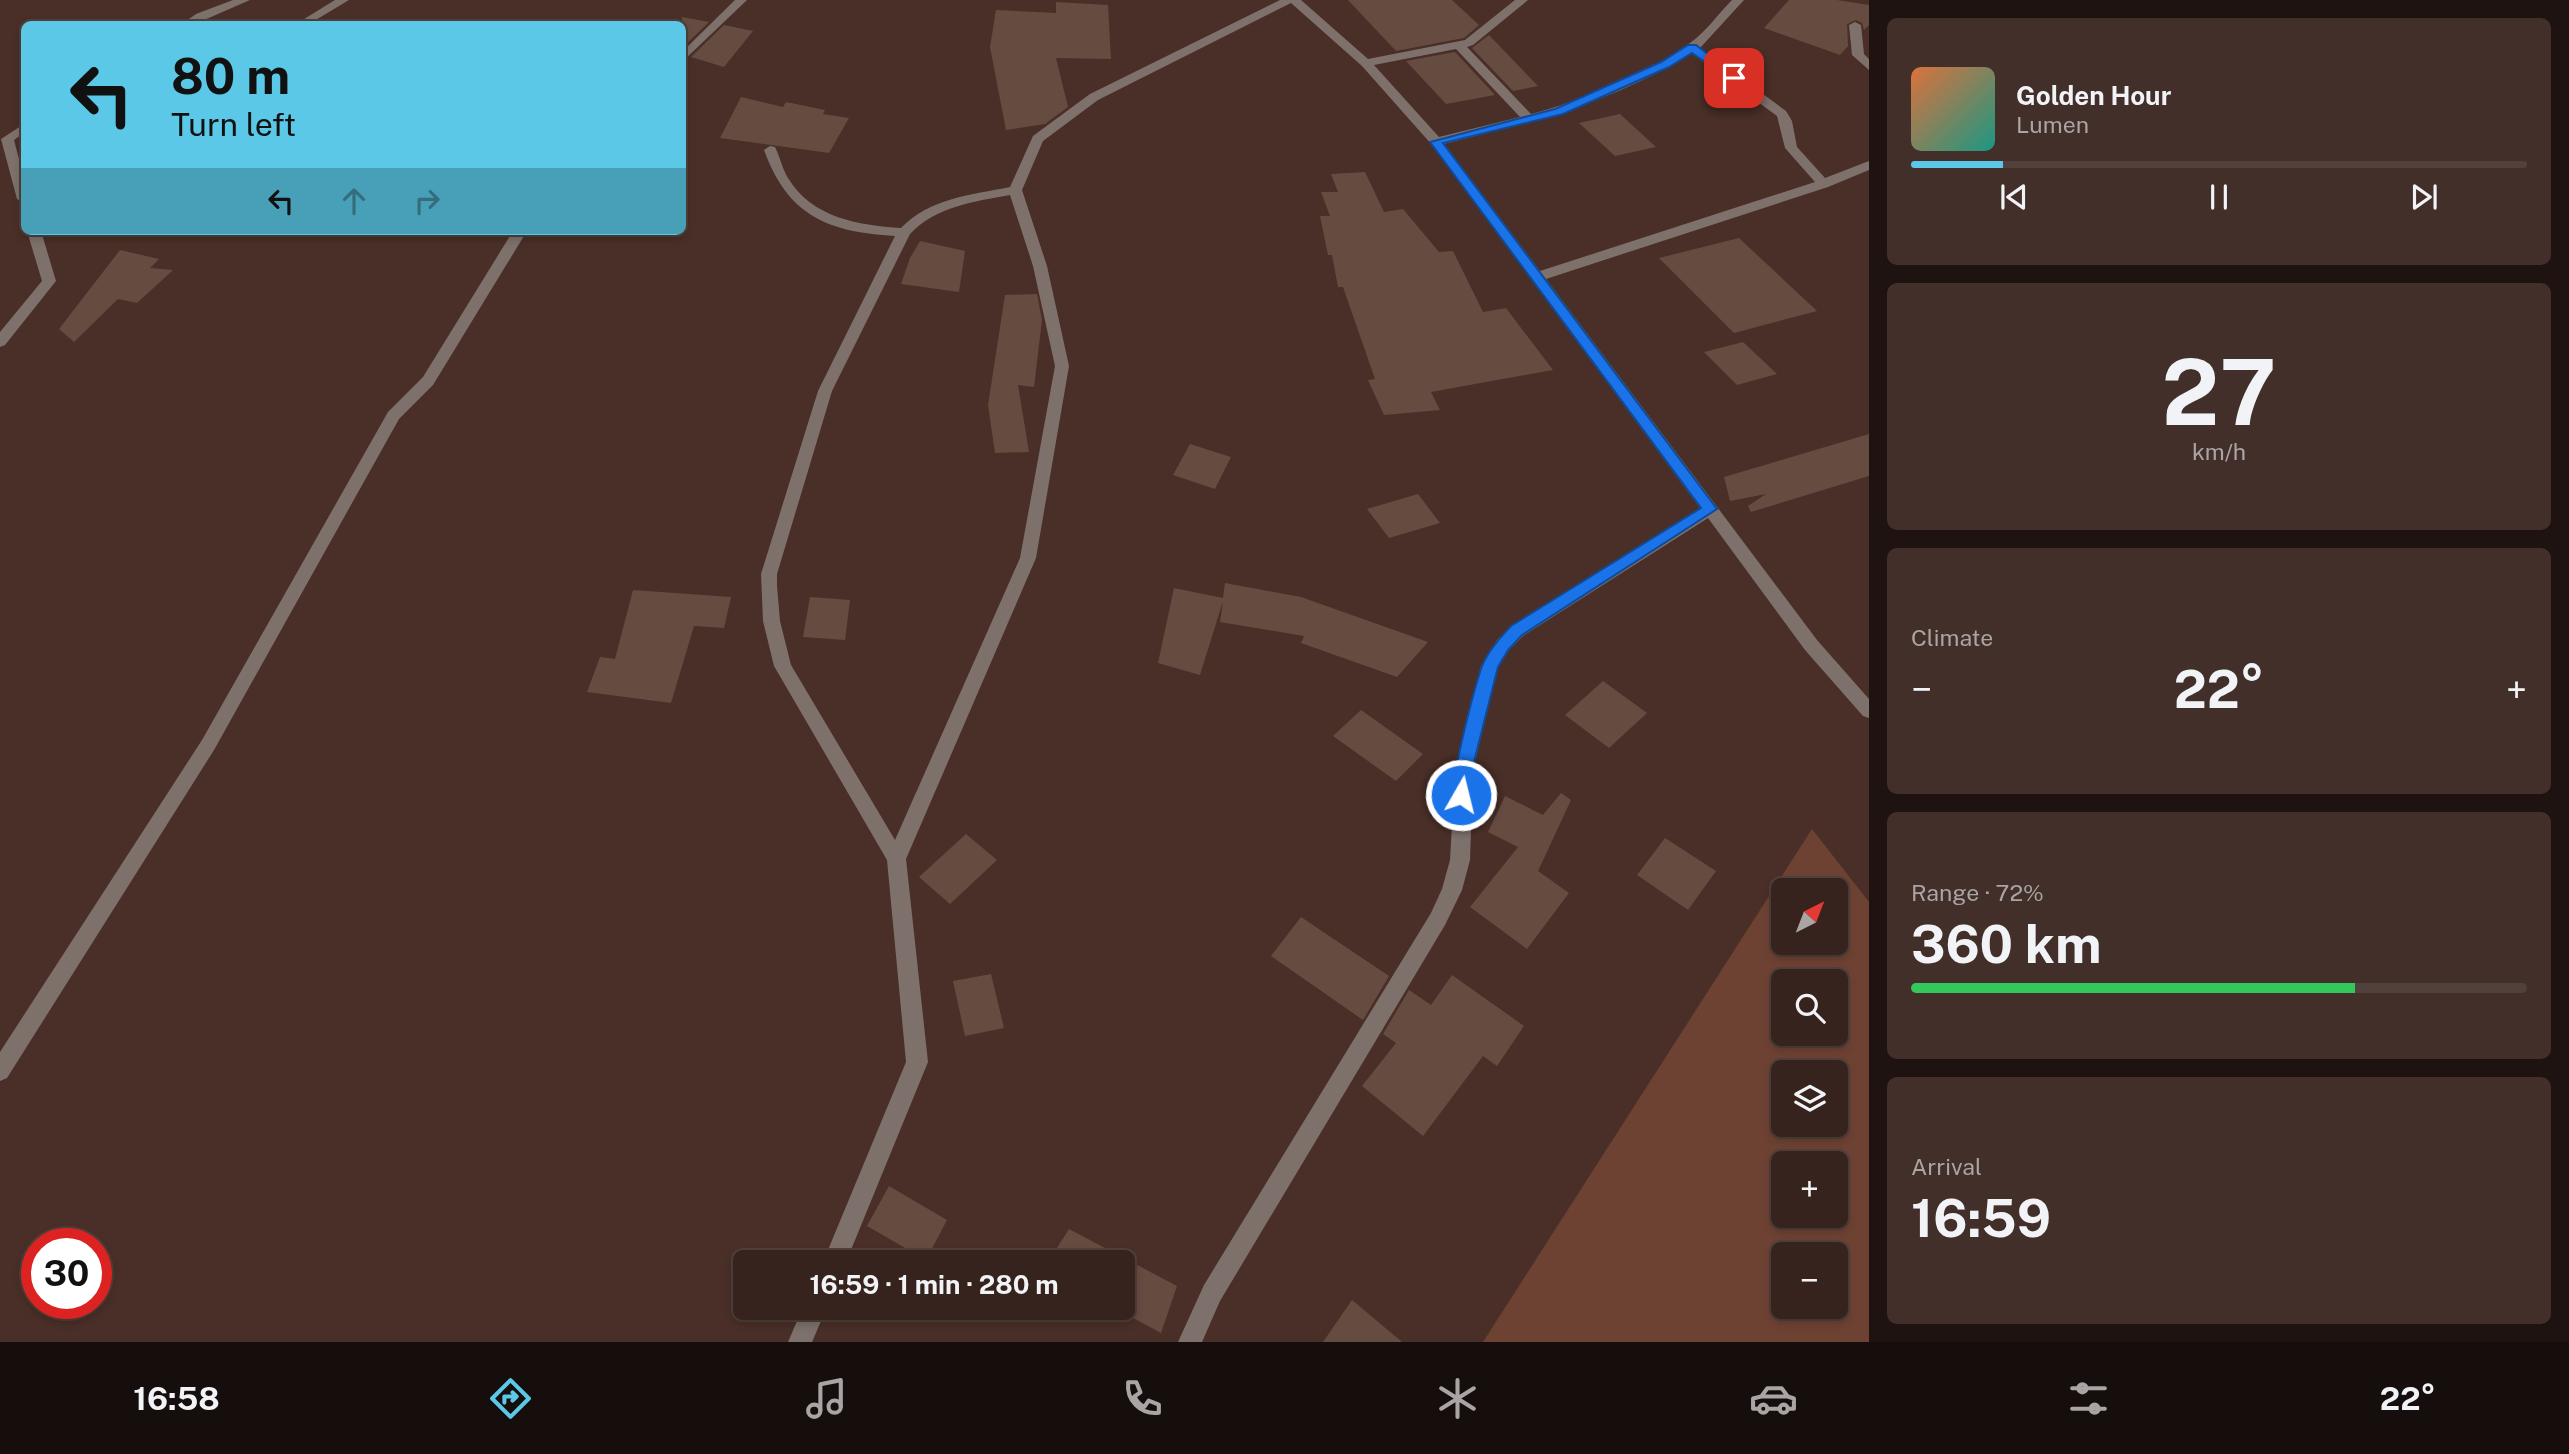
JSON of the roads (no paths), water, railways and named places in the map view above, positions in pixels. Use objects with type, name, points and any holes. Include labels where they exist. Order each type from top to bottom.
[{"type":"street","points":[[192,21],[244,0]]},
{"type":"street","points":[[307,21],[343,0]]},
{"type":"street","points":[[686,55],[741,0]]},
{"type":"street","points":[[896,859],[1028,558],[1062,366],[1040,266],[1015,190],[1037,139],[1094,97],[1292,0],[1366,63],[1436,142],[1811,645],[1869,711]]},
{"type":"street","points":[[1366,63],[1460,46],[1476,38],[1522,0]]},
{"type":"street","points":[[1436,142],[1559,111],[1665,65],[1692,48],[1738,0]]},
{"type":"street","points":[[200,16],[211,21]]},
{"type":"street","points":[[1855,25],[1858,55],[1869,66]]},
{"type":"street","points":[[1460,46],[1529,119]]},
{"type":"street","points":[[1692,48],[1782,114],[1791,148],[1824,184]]},
{"type":"street","points":[[21,130],[4,143],[21,191]]},
{"type":"street","points":[[770,150],[782,180],[793,195],[811,209],[839,224],[851,227],[904,232]]},
{"type":"street","points":[[1537,277],[1824,184],[1869,165]]},
{"type":"street","points":[[839,1250],[917,1062],[896,859],[783,666],[772,633],[767,603],[769,574],[825,391],[904,232],[910,224],[934,209],[1015,190]]},
{"type":"street","points":[[0,342],[49,281],[35,235]]},
{"type":"street","points":[[0,1071],[208,744],[393,416],[428,381],[518,235]]},
{"type":"street","points":[[1190,1342],[1212,1293],[1438,919],[1452,890],[1460,860],[1464,770],[1490,666],[1503,645],[1517,631],[1710,509]]},
{"type":"street","points":[[800,1342],[809,1320]]}]
